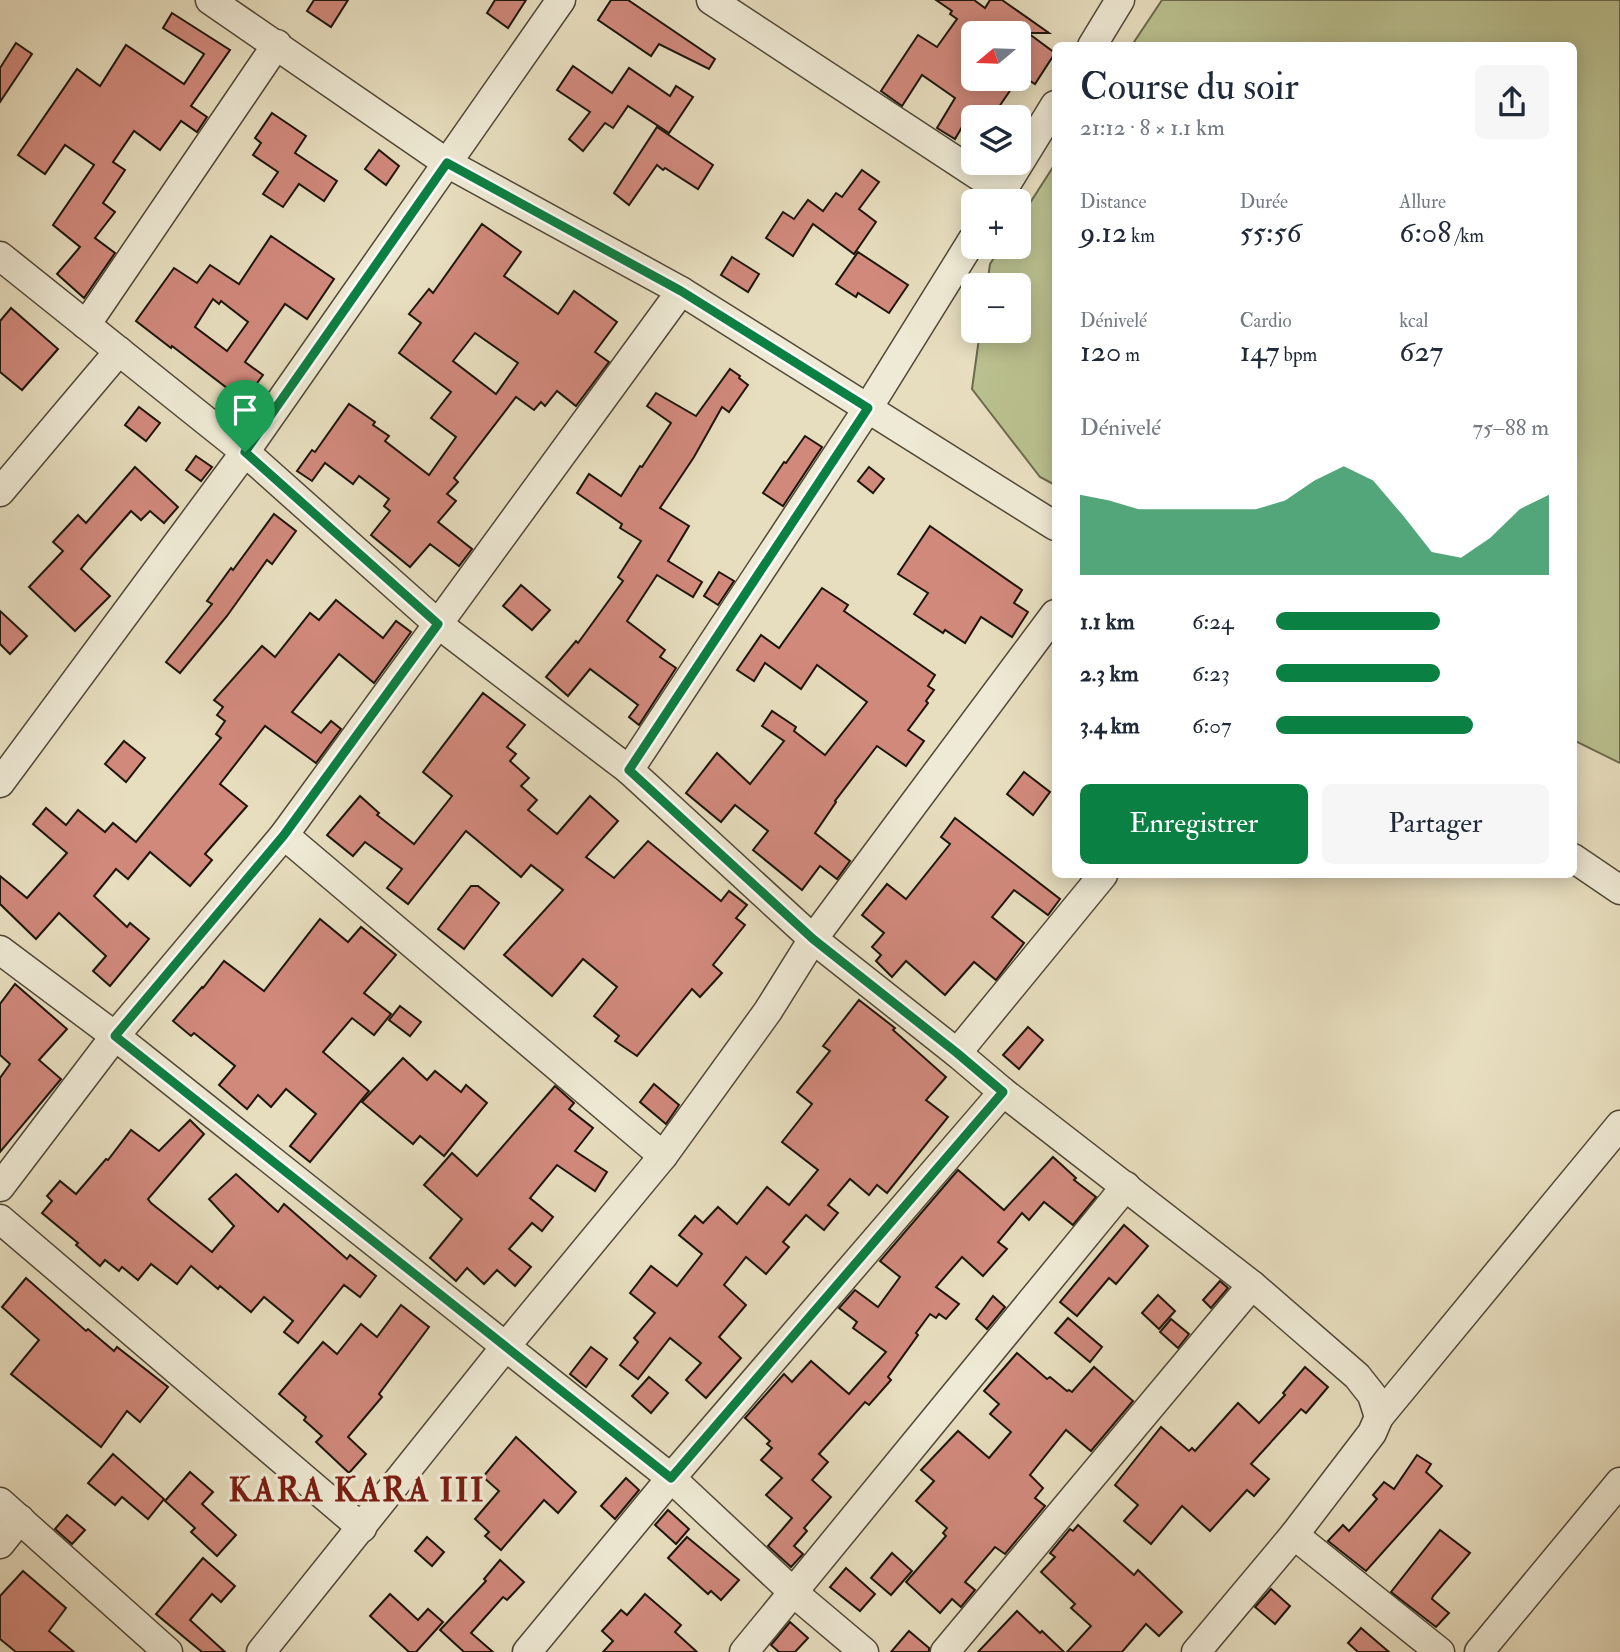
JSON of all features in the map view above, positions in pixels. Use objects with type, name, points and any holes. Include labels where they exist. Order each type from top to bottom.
[{"type":"street","points":[[210,0],[447,163],[681,291],[1052,524]]},
{"type":"street","points":[[3,773],[245,452],[561,0]]},
{"type":"street","points":[[711,0],[989,189]]},
{"type":"street","points":[[1094,42],[1120,0]]},
{"type":"street","points":[[86,324],[277,44]]},
{"type":"street","points":[[1003,189],[1052,110]]},
{"type":"street","points":[[0,256],[245,452],[438,624],[629,770],[813,939],[1003,1092],[1252,1285],[1357,1376],[1372,1395],[1379,1417]]},
{"type":"street","points":[[629,770],[868,408],[961,258]]},
{"type":"street","points":[[0,1187],[115,1036],[284,835],[681,291]]},
{"type":"street","points":[[4,478],[119,351]]},
{"type":"street","points":[[261,1652],[506,1346],[663,1156],[768,1011],[813,939],[1052,618]]},
{"type":"street","points":[[284,835],[663,1156]]},
{"type":"street","points":[[1577,862],[1620,890]]},
{"type":"street","points":[[957,1053],[1100,878]]},
{"type":"street","points":[[0,950],[115,1036],[671,1478],[794,1593],[864,1652]]},
{"type":"street","points":[[527,1652],[671,1478],[1003,1092]]},
{"type":"street","points":[[1196,1652],[1294,1535],[1372,1433],[1379,1417],[1620,1125]]},
{"type":"street","points":[[744,1652],[1126,1186]]},
{"type":"street","points":[[0,1219],[362,1528]]},
{"type":"street","points":[[945,1652],[1252,1285]]},
{"type":"street","points":[[1479,1652],[1620,1482]]},
{"type":"street","points":[[0,1544],[10,1510],[168,1652]]},
{"type":"street","points":[[1294,1535],[1440,1652]]},
{"type":"green space","points":[[1162,0],[1620,0],[1620,763],[1577,742],[1577,42],[1134,42]]},
{"type":"green space","points":[[1052,169],[1052,483],[1040,477],[972,389],[978,343],[1031,343],[1031,273],[989,273],[993,259],[1031,259],[1031,201]]},
{"type":"building","points":[[314,0],[348,0],[331,27],[307,11]]},
{"type":"building","points":[[495,0],[526,0],[508,28],[487,13]]},
{"type":"building","points":[[611,0],[628,0],[715,59],[709,69],[659,44],[651,56],[598,20]]},
{"type":"building","points":[[936,0],[974,0],[985,8],[990,0],[1002,0],[1049,33],[1031,33],[1031,21],[961,21],[961,91],[1010,91],[1000,105],[961,105],[961,129],[955,139],[937,128],[955,98],[922,75],[902,106],[881,91],[918,35],[937,47],[957,19],[950,14],[952,11]]},
{"type":"building","points":[[172,13],[230,50],[191,106],[207,117],[197,132],[181,121],[160,150],[134,131],[113,162],[125,170],[103,203],[115,212],[95,238],[115,253],[84,298],[57,274],[80,247],[53,225],[94,165],[65,145],[45,174],[18,155],[77,69],[100,86],[126,45],[184,84],[204,54],[163,28]]},
{"type":"building","points":[[1031,35],[1052,51],[1052,58],[1035,84],[1031,81]]},
{"type":"building","points":[[16,43],[32,54],[0,102],[0,68]]},
{"type":"building","points":[[573,66],[612,93],[629,68],[670,96],[676,86],[693,97],[669,133],[628,106],[613,128],[605,123],[583,151],[569,139],[590,112],[557,90]]},
{"type":"building","points":[[272,113],[306,136],[295,153],[337,181],[324,201],[299,184],[283,207],[263,194],[278,172],[253,155],[261,143],[255,138]]},
{"type":"building","points":[[657,127],[713,165],[698,189],[657,165],[629,205],[614,193]]},
{"type":"building","points":[[379,150],[399,166],[386,185],[365,169]]},
{"type":"building","points":[[862,170],[879,182],[859,209],[876,222],[854,254],[813,224],[793,256],[766,238],[783,212],[794,219],[808,200],[823,211],[836,193],[842,197]]},
{"type":"building","points":[[482,224],[521,252],[504,276],[558,314],[574,291],[617,322],[595,352],[609,362],[576,406],[557,391],[545,406],[541,402],[534,410],[516,397],[454,478],[458,482],[447,494],[456,501],[438,522],[472,549],[459,566],[430,544],[410,567],[371,535],[390,511],[384,506],[389,499],[359,476],[353,484],[325,463],[312,481],[297,471],[312,450],[315,452],[349,404],[375,422],[373,425],[389,436],[385,441],[429,475],[456,437],[431,418],[451,392],[399,353],[421,323],[409,314],[429,289],[433,293]],"holes":[[[475,333],[518,363],[496,394],[453,361]]]},
{"type":"building","points":[[271,236],[334,279],[307,319],[285,304],[245,362],[263,375],[244,401],[136,321],[174,268],[197,283],[210,265],[239,284]],"holes":[[[213,299],[219,304],[221,301],[248,322],[227,351],[195,327]]]},
{"type":"building","points":[[858,252],[908,285],[889,313],[858,293],[856,297],[836,284]]},
{"type":"building","points":[[732,257],[759,274],[748,292],[721,275]]},
{"type":"building","points":[[11,308],[58,349],[22,390],[0,372],[0,321]]},
{"type":"building","points":[[730,369],[748,385],[729,412],[722,407],[694,457],[660,508],[689,526],[668,561],[702,582],[693,597],[657,575],[627,621],[665,650],[660,657],[676,668],[639,725],[629,717],[638,705],[590,669],[568,696],[546,677],[576,641],[578,643],[623,581],[618,577],[641,541],[620,528],[622,524],[577,493],[589,474],[621,496],[671,423],[647,406],[656,393],[696,416]]},
{"type":"building","points":[[139,407],[160,423],[146,441],[125,425]]},
{"type":"building","points":[[805,436],[822,447],[783,506],[763,493]]},
{"type":"building","points":[[196,456],[212,467],[201,481],[186,470]]},
{"type":"building","points":[[135,467],[178,507],[164,523],[150,511],[141,520],[131,511],[89,559],[81,569],[110,596],[75,631],[29,587],[63,551],[53,542],[78,515],[86,523]]},
{"type":"building","points":[[869,467],[884,479],[873,493],[858,481]]},
{"type":"building","points":[[274,514],[296,531],[272,564],[267,560],[227,616],[180,673],[166,662],[212,604],[207,601]]},
{"type":"building","points":[[930,526],[1022,590],[1014,603],[1028,612],[1012,637],[981,617],[965,643],[945,630],[943,633],[914,614],[928,593],[898,574]]},
{"type":"building","points":[[719,572],[734,581],[718,605],[704,596]]},
{"type":"building","points":[[521,585],[550,610],[532,630],[503,606]]},
{"type":"building","points":[[822,588],[848,605],[844,611],[935,675],[928,686],[934,690],[926,701],[928,703],[908,730],[924,741],[906,766],[877,746],[835,801],[815,833],[850,861],[837,879],[820,866],[802,890],[753,850],[768,831],[735,805],[721,822],[686,793],[717,753],[750,784],[784,741],[762,726],[772,711],[796,727],[794,731],[825,755],[867,702],[817,665],[801,689],[765,663],[754,681],[737,670],[761,635],[779,648]]},
{"type":"building","points":[[336,600],[383,638],[396,621],[411,632],[374,683],[339,654],[292,712],[321,733],[331,721],[341,729],[316,763],[265,726],[220,784],[247,806],[205,854],[212,860],[190,886],[150,852],[128,879],[116,869],[94,896],[127,927],[130,923],[149,939],[110,986],[93,971],[106,956],[59,913],[36,939],[0,904],[0,876],[27,898],[67,853],[33,824],[46,808],[66,825],[78,810],[105,832],[113,823],[136,842],[221,738],[216,734],[225,721],[217,715],[223,707],[214,700],[262,646],[275,657],[310,613],[319,620]]},
{"type":"building","points":[[0,611],[27,636],[10,654],[0,644]]},
{"type":"building","points":[[483,693],[525,725],[507,747],[516,754],[510,761],[529,778],[521,786],[537,800],[528,810],[557,834],[590,796],[618,821],[586,857],[614,878],[648,841],[721,901],[729,891],[747,905],[736,918],[745,925],[713,965],[722,973],[700,997],[692,989],[637,1056],[615,1041],[619,1036],[594,1016],[617,987],[583,959],[552,996],[504,955],[563,890],[531,865],[521,877],[466,831],[408,904],[387,888],[402,869],[365,842],[353,856],[327,835],[360,796],[379,813],[377,815],[414,844],[452,796],[423,772]]},
{"type":"building","points":[[124,741],[145,758],[126,782],[105,764]]},
{"type":"building","points":[[1024,772],[1050,792],[1033,815],[1007,794]]},
{"type":"building","points":[[955,818],[1060,899],[1048,915],[1014,890],[992,917],[1024,943],[996,980],[974,962],[945,995],[906,961],[892,977],[876,961],[881,955],[872,947],[884,933],[862,915],[887,884],[906,899],[950,844],[941,837]]},
{"type":"building","points":[[471,886],[478,886],[499,903],[464,949],[438,929]]},
{"type":"building","points":[[320,919],[348,942],[361,927],[396,955],[364,993],[391,1014],[374,1035],[352,1018],[323,1052],[369,1091],[310,1162],[290,1146],[316,1114],[286,1089],[271,1107],[258,1095],[247,1109],[219,1085],[235,1066],[194,1033],[191,1036],[173,1021],[224,961],[264,991]]},
{"type":"building","points":[[15,984],[67,1029],[39,1060],[61,1079],[0,1152],[0,1078],[10,1064],[0,1055],[0,1004]]},
{"type":"building","points":[[859,1000],[895,1028],[893,1030],[946,1077],[926,1100],[948,1117],[887,1193],[877,1185],[869,1195],[850,1179],[828,1205],[838,1213],[824,1230],[806,1215],[783,1242],[789,1247],[766,1274],[746,1257],[724,1285],[746,1305],[719,1337],[741,1358],[706,1398],[686,1380],[701,1363],[670,1338],[638,1379],[620,1365],[638,1342],[634,1338],[655,1313],[630,1293],[651,1266],[677,1286],[702,1254],[679,1235],[695,1216],[703,1223],[718,1207],[737,1224],[767,1187],[789,1205],[818,1170],[782,1142],[812,1104],[797,1092],[830,1051],[823,1046]]},
{"type":"building","points":[[400,1006],[421,1022],[410,1036],[389,1020]]},
{"type":"building","points":[[1028,1027],[1043,1040],[1019,1069],[1003,1055]]},
{"type":"building","points":[[403,1058],[427,1080],[435,1071],[461,1092],[466,1085],[487,1103],[444,1156],[420,1136],[413,1144],[362,1102]]},
{"type":"building","points":[[654,1084],[679,1105],[666,1124],[640,1102]]},
{"type":"building","points":[[555,1086],[574,1103],[569,1109],[593,1128],[575,1151],[607,1172],[595,1191],[557,1165],[530,1198],[553,1217],[542,1231],[532,1223],[509,1249],[531,1267],[515,1286],[497,1270],[484,1284],[467,1268],[456,1281],[430,1258],[462,1219],[424,1185],[452,1153],[477,1176]]},
{"type":"building","points":[[190,1120],[204,1134],[148,1199],[151,1203],[212,1252],[234,1226],[209,1199],[236,1174],[278,1212],[284,1204],[347,1259],[350,1255],[376,1276],[360,1297],[344,1285],[298,1343],[284,1332],[293,1321],[264,1297],[251,1312],[191,1266],[177,1284],[151,1264],[138,1280],[122,1267],[119,1271],[105,1260],[100,1266],[76,1245],[78,1243],[42,1213],[52,1201],[47,1196],[60,1181],[76,1194],[106,1159],[108,1160],[131,1130],[159,1151]]},
{"type":"building","points":[[1053,1157],[1076,1178],[1074,1180],[1096,1197],[1073,1225],[1044,1202],[1029,1220],[1022,1213],[998,1242],[1007,1249],[983,1276],[962,1257],[936,1287],[959,1304],[946,1319],[939,1314],[936,1318],[930,1314],[888,1377],[891,1380],[869,1405],[865,1402],[819,1454],[828,1462],[812,1480],[831,1497],[804,1528],[807,1531],[794,1546],[803,1554],[791,1567],[768,1546],[792,1518],[766,1495],[782,1478],[761,1460],[772,1448],[767,1444],[770,1441],[745,1418],[784,1374],[792,1382],[811,1361],[849,1394],[886,1352],[853,1328],[857,1322],[839,1308],[855,1290],[878,1307],[900,1277],[880,1261],[958,1170],[1004,1210]]},
{"type":"building","points":[[1124,1225],[1148,1246],[1116,1284],[1109,1278],[1077,1316],[1060,1302]]},
{"type":"building","points":[[26,1278],[86,1331],[88,1329],[114,1351],[117,1347],[168,1387],[140,1422],[127,1411],[101,1447],[11,1374],[39,1340],[2,1307]]},
{"type":"building","points":[[1220,1281],[1228,1288],[1211,1308],[1203,1300]]},
{"type":"building","points":[[1158,1295],[1175,1311],[1159,1329],[1142,1313]]},
{"type":"building","points":[[993,1296],[1005,1307],[987,1329],[976,1319]]},
{"type":"building","points":[[401,1305],[429,1327],[379,1394],[382,1397],[348,1437],[366,1454],[349,1473],[316,1442],[322,1436],[304,1420],[306,1417],[279,1394],[323,1342],[337,1354],[361,1324],[377,1337]]},
{"type":"building","points":[[1068,1318],[1102,1347],[1090,1362],[1055,1333]]},
{"type":"building","points":[[1171,1319],[1189,1334],[1178,1348],[1160,1332]]},
{"type":"building","points":[[591,1347],[607,1359],[586,1387],[570,1374]]},
{"type":"building","points":[[1017,1353],[1047,1379],[1050,1377],[1072,1392],[1094,1367],[1133,1401],[1091,1451],[1066,1430],[1030,1475],[1043,1488],[1035,1498],[1045,1506],[1005,1554],[995,1547],[965,1582],[975,1590],[961,1607],[952,1599],[940,1613],[906,1582],[946,1536],[943,1533],[947,1528],[916,1501],[934,1481],[921,1470],[958,1431],[989,1458],[1011,1432],[990,1414],[999,1404],[984,1391]]},
{"type":"building","points":[[1305,1367],[1328,1387],[1306,1413],[1301,1409],[1251,1464],[1269,1479],[1254,1496],[1247,1490],[1210,1531],[1182,1506],[1151,1544],[1124,1521],[1138,1505],[1115,1485],[1161,1427],[1189,1451],[1192,1448],[1195,1451],[1238,1403],[1259,1423],[1285,1395],[1283,1393]]},
{"type":"building","points":[[649,1377],[668,1393],[651,1413],[632,1396]]},
{"type":"building","points":[[516,1437],[576,1492],[558,1513],[544,1500],[501,1550],[485,1536],[489,1532],[475,1519],[499,1491],[483,1477]]},
{"type":"building","points":[[113,1454],[164,1499],[148,1519],[122,1497],[115,1505],[88,1483]]},
{"type":"building","points":[[1417,1455],[1431,1464],[1426,1472],[1442,1486],[1366,1571],[1328,1541],[1343,1525],[1349,1531],[1377,1499],[1373,1495],[1384,1482],[1394,1489]]},
{"type":"building","points":[[190,1472],[213,1492],[202,1504],[236,1535],[217,1556],[191,1532],[195,1528],[165,1501]]},
{"type":"building","points":[[626,1478],[639,1490],[615,1519],[601,1506]]},
{"type":"building","points":[[668,1510],[689,1529],[676,1544],[655,1525]]},
{"type":"building","points":[[67,1515],[85,1530],[72,1544],[55,1529]]},
{"type":"building","points":[[1078,1525],[1134,1575],[1138,1570],[1182,1612],[1159,1636],[1146,1624],[1122,1652],[1067,1652],[1091,1626],[1071,1608],[1075,1604],[1041,1572],[1055,1557],[1050,1553],[1070,1529],[1073,1531]]},
{"type":"building","points":[[1440,1530],[1470,1553],[1433,1596],[1432,1599],[1449,1613],[1436,1627],[1391,1592]]},
{"type":"building","points":[[427,1537],[444,1552],[432,1566],[415,1551]]},
{"type":"building","points":[[687,1537],[739,1580],[721,1600],[711,1591],[708,1594],[668,1558]]},
{"type":"building","points":[[892,1553],[912,1571],[891,1595],[871,1578]]},
{"type":"building","points":[[203,1558],[235,1586],[221,1602],[212,1594],[190,1620],[225,1652],[202,1652],[156,1614]]},
{"type":"building","points":[[500,1560],[524,1582],[507,1600],[503,1597],[471,1633],[493,1652],[464,1652],[440,1630],[486,1581],[484,1579]]},
{"type":"building","points":[[846,1568],[875,1594],[860,1611],[830,1587]]},
{"type":"building","points":[[23,1571],[66,1608],[49,1631],[74,1652],[16,1652],[0,1639],[0,1596]]},
{"type":"building","points":[[1271,1589],[1290,1606],[1275,1624],[1255,1607]]},
{"type":"building","points":[[390,1594],[418,1620],[428,1609],[443,1622],[416,1652],[409,1652],[370,1616]]},
{"type":"building","points":[[645,1594],[681,1625],[675,1632],[697,1652],[603,1652],[613,1641],[602,1631],[621,1610],[627,1615]]},
{"type":"building","points":[[1017,1611],[1040,1633],[1042,1631],[1064,1652],[978,1652]]},
{"type":"building","points":[[790,1622],[808,1638],[795,1652],[779,1652],[771,1645]]},
{"type":"building","points":[[1361,1628],[1389,1652],[1358,1652],[1348,1643]]},
{"type":"building","points":[[909,1631],[929,1648],[929,1652],[891,1652]]},
{"type":"district","name":"KARA KARA III","points":[[357,1490]]},
{"type":"route","points":[[447,163],[681,291],[868,408],[629,770],[813,939],[1003,1092],[671,1478],[115,1036],[284,835],[438,624],[245,452],[447,163]]}]
